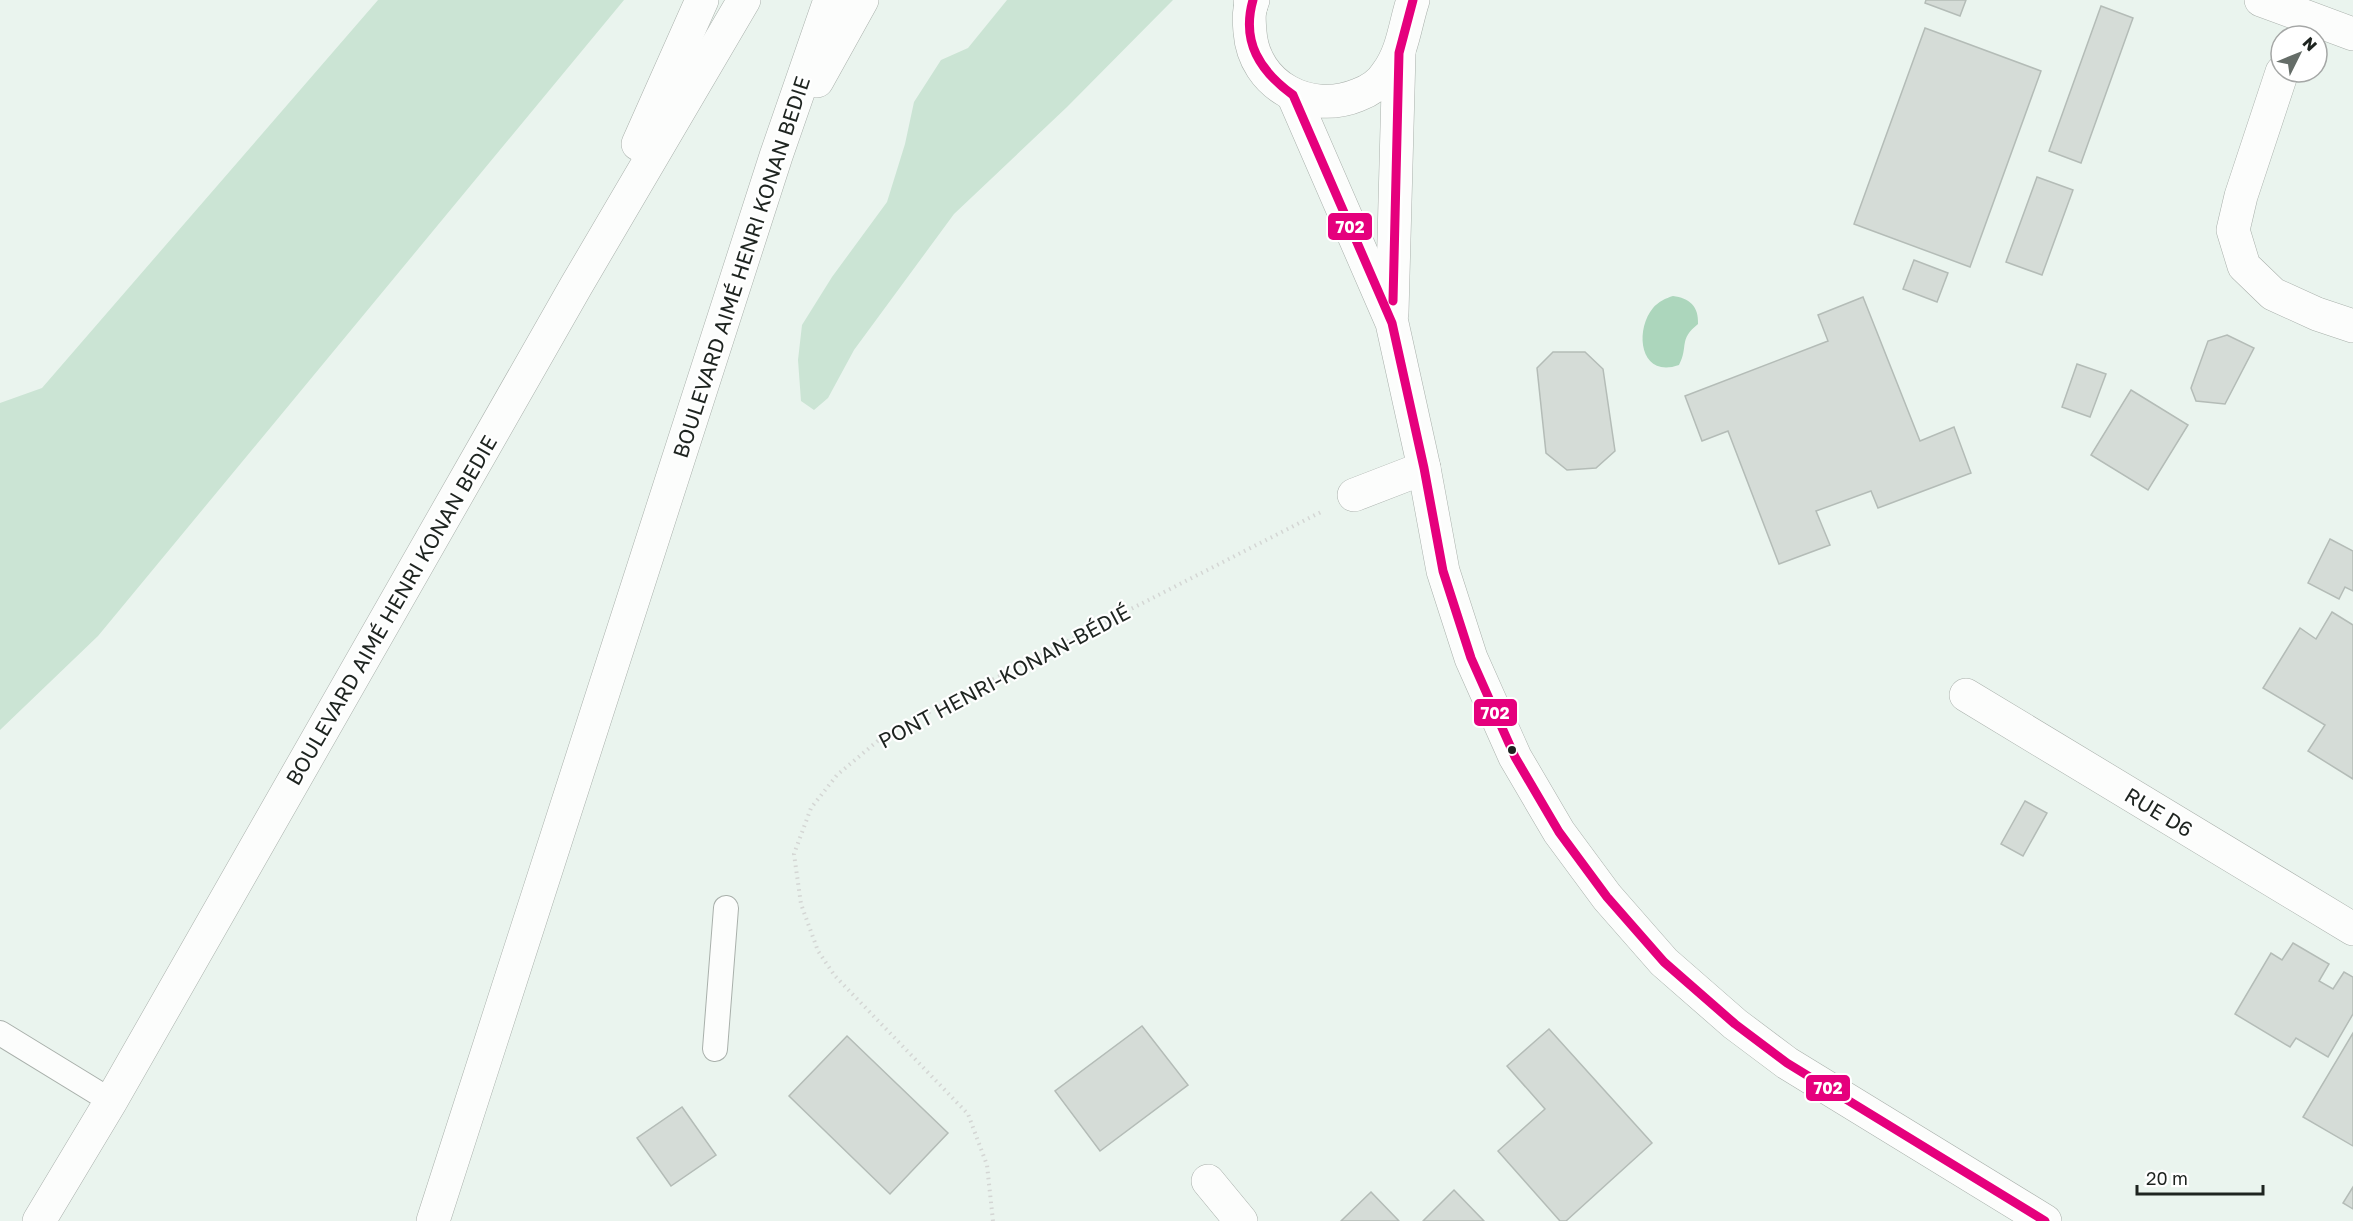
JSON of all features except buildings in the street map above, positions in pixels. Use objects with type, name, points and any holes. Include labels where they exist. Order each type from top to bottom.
[{"type":"main road","points":[[576,286],[702,0]]},
{"type":"main road","name":"BOULEVARD AIMÉ HENRI KONAN BEDIE","points":[[39,1221],[111,1101],[576,286],[744,0]]},
{"type":"main road","name":"BOULEVARD AIMÉ HENRI KONAN BEDIE","points":[[433,1221],[776,156],[830,0]]},
{"type":"main road","points":[[776,156],[862,0]]},
{"type":"main road","points":[[2261,0],[2300,17],[2353,34]]},
{"type":"main road","points":[[1251,2],[1249,17],[1251,44],[1262,68],[1280,87],[1293,95],[1318,102],[1343,101],[1367,92],[1387,75],[1404,19]]},
{"type":"main road","points":[[1392,323],[1404,19]]},
{"type":"main road","points":[[2278,84],[2241,196],[2233,230],[2244,266],[2273,294],[2317,314],[2353,326]]},
{"type":"main road","points":[[1293,95],[1392,323],[1424,468],[1443,571],[1471,658],[1515,758],[1559,832],[1607,897],[1664,962],[1735,1024],[1787,1063],[2045,1221]]},
{"type":"main road","points":[[1354,495],[1424,468]]},
{"type":"main road","name":"RUE D6","points":[[1966,695],[2353,929]]},
{"type":"main road","points":[[1208,1181],[1241,1221]]},
{"type":"lane","points":[[715,1049],[726,908]]},
{"type":"lane","points":[[0,1034],[111,1101]]},
{"type":"path","name":"PONT HENRI-KONAN-BÉDIÉ","points":[[993,1221],[987,1165],[968,1114],[836,976],[818,951],[801,904],[794,854],[811,808],[837,775],[886,734],[1354,495]]},
{"type":"shaded area","points":[[378,0],[624,0],[98,636],[0,730],[0,403],[42,388]]},
{"type":"shaded area","points":[[1007,0],[1173,0],[1067,107],[954,214],[854,350],[828,398],[814,410],[801,401],[798,360],[802,325],[832,277],[887,202],[905,144],[914,102],[941,60],[968,48]]},
{"type":"shaded area","points":[[1673,296],[1692,304],[1697,312],[1698,324],[1688,334],[1679,365],[1666,368],[1656,365],[1649,359],[1644,350],[1644,329],[1653,308],[1662,300]]},
{"type":"transit line","name":"702","points":[[1253,0],[1250,29],[1256,54],[1271,76],[1293,95],[1392,323],[1424,468],[1443,571],[1471,658],[1515,757],[1559,832],[1607,897],[1664,962],[1735,1024],[1787,1063],[2045,1221]]},
{"type":"transit line","name":"702","points":[[1393,301],[1399,53],[1413,0]]}]
